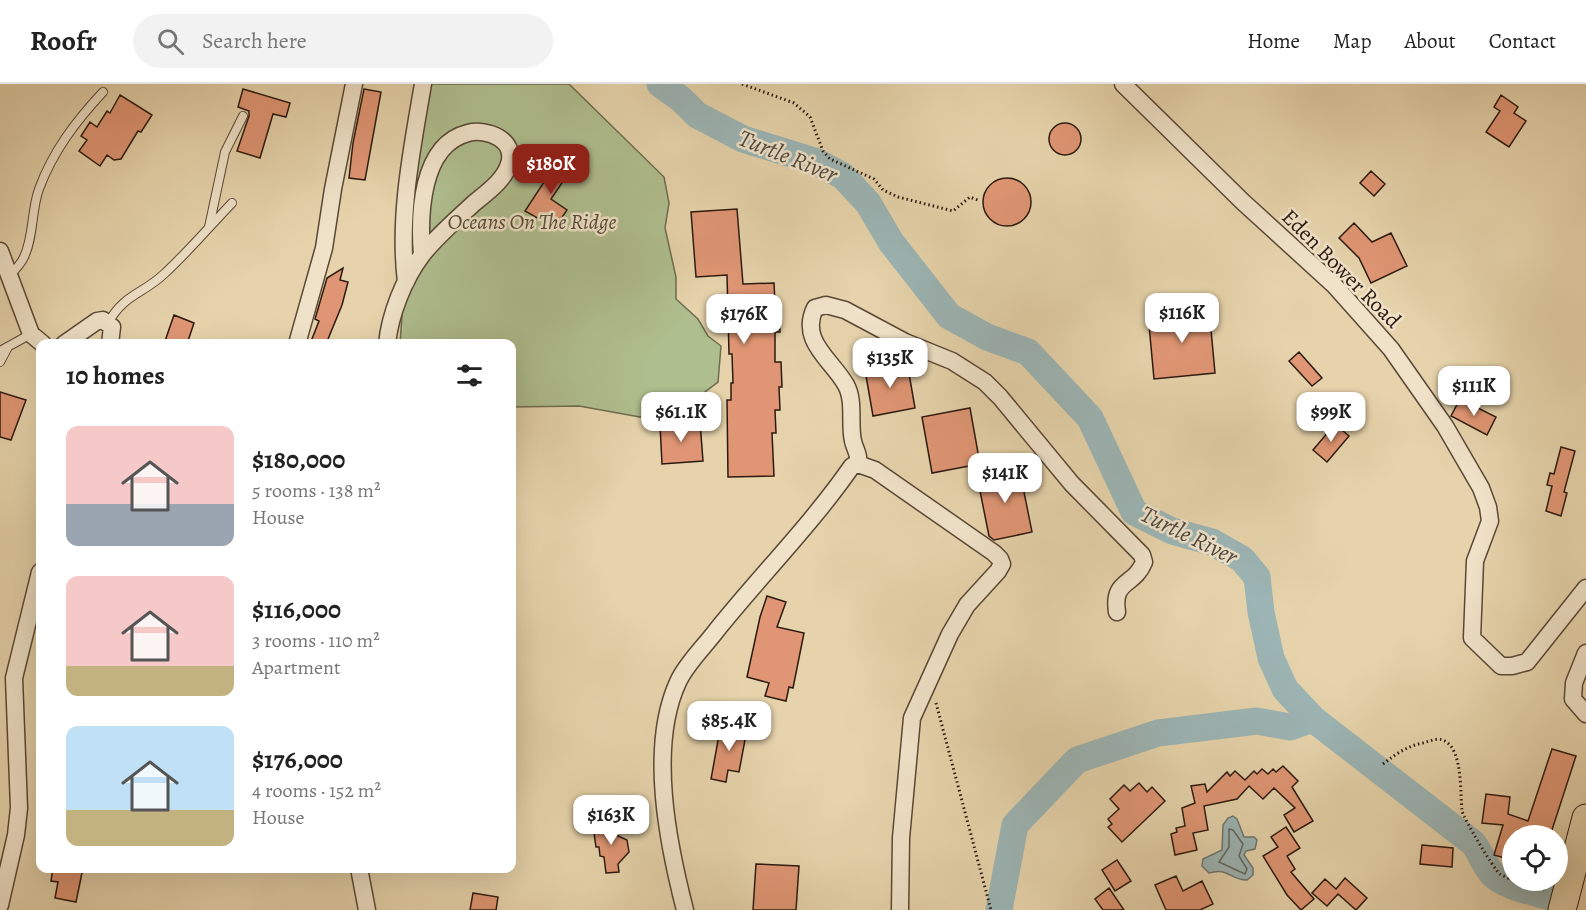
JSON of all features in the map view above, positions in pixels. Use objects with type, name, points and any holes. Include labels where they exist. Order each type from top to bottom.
[{"type":"main road","points":[[1564,900],[1586,818]]},
{"type":"street","points":[[298,339],[324,248],[354,84]]},
{"type":"street","points":[[406,282],[402,248],[406,196],[423,84]]},
{"type":"street","name":"Eden Bower Road","points":[[1123,84],[1243,202],[1334,285],[1391,349],[1445,426],[1481,488],[1490,521],[1475,561],[1472,638],[1501,666],[1527,662],[1586,588]]},
{"type":"street","points":[[388,339],[393,316],[406,282],[422,255],[502,177],[511,155],[509,147],[501,137],[487,133],[467,133],[446,146],[428,175],[420,226],[422,255]]},
{"type":"street","points":[[0,251],[37,339]]},
{"type":"street","points":[[858,464],[860,459],[853,441],[849,394],[846,385],[817,348],[811,331],[810,318],[815,308],[826,305],[845,310],[905,342],[952,361],[985,381],[1072,483],[1142,555],[1144,562],[1141,570],[1120,586],[1116,595],[1117,612]]},
{"type":"street","points":[[71,339],[97,321],[103,320],[108,323],[112,333],[111,339]]},
{"type":"street","points":[[685,910],[664,813],[663,768],[670,706],[678,681],[753,585],[795,539],[852,466],[858,464],[875,470],[993,553],[1002,564],[967,605],[950,634],[912,718],[901,838],[900,910]]},
{"type":"street","points":[[0,905],[16,835],[19,808],[14,678],[36,588]]},
{"type":"street","points":[[1586,653],[1574,683],[1573,699],[1586,714]]},
{"type":"street","points":[[360,873],[367,910]]},
{"type":"lane","points":[[10,276],[23,259],[27,249],[36,199],[54,155],[75,123],[103,92]]},
{"type":"lane","points":[[209,227],[225,152],[243,116]]},
{"type":"lane","points":[[108,323],[114,311],[130,296],[163,275],[231,203]]},
{"type":"lane","points":[[0,351],[8,346],[36,339]]},
{"type":"lane","points":[[0,362],[8,346]]},
{"type":"path","points":[[742,84],[771,97],[794,103],[810,117],[823,151],[830,159],[874,179],[883,190],[898,197],[953,210],[970,197],[980,201]]},
{"type":"path","points":[[929,678],[991,910]]},
{"type":"path","points":[[1383,764],[1414,744],[1434,739],[1445,740],[1453,749],[1458,765],[1462,811],[1468,827],[1479,839],[1502,875]]},
{"type":"path","points":[[1543,891],[1564,900]]},
{"type":"green space","name":"Oceans On The Ridge","points":[[429,84],[569,84],[664,177],[669,203],[665,228],[676,277],[676,299],[698,319],[708,336],[721,346],[718,382],[673,416],[640,417],[579,406],[516,407],[516,339],[400,339],[410,198]]},
{"type":"water","points":[[1233,816],[1237,819],[1244,837],[1254,837],[1257,840],[1255,849],[1246,851],[1244,855],[1253,868],[1253,875],[1247,880],[1221,872],[1209,873],[1202,866],[1203,859],[1222,850],[1223,825],[1228,818]]},
{"type":"building","points":[[243,89],[290,103],[286,117],[273,114],[260,158],[237,151],[249,116],[249,111],[238,107]]},
{"type":"building","points":[[364,89],[381,92],[365,180],[349,178],[353,143]]},
{"type":"building","points":[[120,95],[152,115],[141,132],[138,131],[121,159],[114,160],[107,155],[100,166],[79,151],[87,140],[81,136],[90,122],[97,127],[107,111],[110,113]]},
{"type":"building","points":[[1501,95],[1518,107],[1514,113],[1526,121],[1509,147],[1486,132],[1500,111],[1494,107]]},
{"type":"building","points":[[1065,123],[1077,127],[1081,139],[1077,151],[1065,155],[1053,151],[1049,139],[1053,127]]},
{"type":"building","name":"Oceans On The Ridge","points":[[561,156],[574,165],[551,199],[567,210],[555,228],[525,211]]},
{"type":"building","points":[[1371,171],[1385,184],[1374,196],[1360,183]]},
{"type":"building","points":[[1007,178],[1024,185],[1031,202],[1024,219],[1007,226],[990,219],[983,202],[990,185]]},
{"type":"building","points":[[737,209],[743,284],[774,283],[775,303],[779,303],[780,332],[775,332],[775,362],[781,362],[782,387],[779,387],[780,410],[775,410],[776,433],[772,433],[774,476],[728,477],[727,400],[731,400],[731,383],[733,383],[732,354],[729,354],[727,275],[696,277],[691,212]]},
{"type":"building","points":[[1354,223],[1372,242],[1391,233],[1407,266],[1371,283],[1359,258],[1339,238]]},
{"type":"building","points":[[343,268],[340,280],[348,282],[342,305],[328,339],[312,339],[319,321],[315,319],[327,278]]},
{"type":"building","points":[[1209,308],[1215,373],[1154,379],[1148,314]]},
{"type":"building","points":[[174,315],[194,323],[189,339],[166,339]]},
{"type":"building","points":[[1299,352],[1322,378],[1312,386],[1289,361]]},
{"type":"building","points":[[907,362],[915,408],[873,416],[865,370]]},
{"type":"building","points":[[0,392],[26,400],[11,440],[0,437]]},
{"type":"building","points":[[1460,399],[1496,417],[1487,435],[1451,416]]},
{"type":"building","points":[[970,408],[980,464],[932,473],[922,417]]},
{"type":"building","points":[[700,422],[703,461],[662,464],[660,425]]},
{"type":"building","points":[[1335,424],[1349,436],[1327,462],[1313,450]]},
{"type":"building","points":[[1561,447],[1575,451],[1564,492],[1567,493],[1561,516],[1546,511],[1552,486],[1547,485],[1550,473],[1554,474]]},
{"type":"building","points":[[1019,467],[1032,532],[994,540],[989,536],[977,476]]},
{"type":"building","points":[[767,596],[786,602],[777,627],[804,633],[793,688],[789,687],[786,701],[765,696],[769,683],[747,677]]},
{"type":"building","points":[[721,724],[747,729],[739,772],[728,770],[726,782],[711,779]]},
{"type":"building","points":[[1552,749],[1576,756],[1554,825],[1482,823],[1486,794],[1510,797],[1508,814],[1528,821]]},
{"type":"building","points":[[1283,766],[1298,781],[1292,787],[1313,821],[1294,832],[1284,815],[1295,808],[1274,788],[1263,799],[1249,786],[1237,799],[1204,806],[1208,830],[1193,833],[1197,850],[1175,855],[1171,834],[1177,832],[1176,828],[1185,826],[1182,808],[1195,803],[1191,786],[1205,784],[1207,792],[1227,772],[1230,776],[1235,771],[1245,780],[1254,771],[1257,774],[1262,769],[1268,774],[1273,769],[1276,772]]},
{"type":"building","points":[[1139,783],[1147,792],[1152,787],[1165,801],[1122,842],[1108,827],[1112,824],[1108,819],[1119,809],[1110,799],[1124,785],[1130,791]]},
{"type":"building","points":[[614,820],[616,835],[627,840],[629,852],[618,864],[619,872],[606,873],[604,857],[600,856],[599,847],[596,847],[594,833],[598,833],[597,829],[602,828],[601,821]]},
{"type":"building","points":[[1286,827],[1300,848],[1287,856],[1295,869],[1291,872],[1314,899],[1301,910],[1287,895],[1263,856],[1278,847],[1271,837]]},
{"type":"building","points":[[1502,828],[1502,857],[1494,855]]},
{"type":"building","points":[[1422,845],[1453,848],[1452,867],[1420,864]]},
{"type":"building","points":[[1117,860],[1131,881],[1115,891],[1102,870]]},
{"type":"building","points":[[756,864],[799,866],[796,910],[753,910]]},
{"type":"building","points":[[52,873],[82,873],[76,902],[55,898],[58,882],[51,881]]},
{"type":"building","points":[[1176,876],[1183,891],[1202,881],[1213,904],[1200,910],[1166,910],[1155,885]]},
{"type":"building","points":[[1345,878],[1367,898],[1356,910],[1338,894],[1327,906],[1312,893],[1325,879],[1336,889]]},
{"type":"building","points":[[1109,888],[1124,910],[1103,910],[1095,899]]},
{"type":"building","points":[[473,893],[498,897],[496,910],[470,910]]},
{"type":"waterway","name":"Turtle River","points":[[660,84],[681,99],[697,115],[743,139],[817,162],[843,176],[868,203],[891,242],[949,316],[987,337],[1028,352],[1090,418],[1134,512],[1172,531],[1212,542],[1242,559],[1257,577],[1261,612],[1271,658],[1285,689],[1313,719],[1473,843],[1488,868],[1501,881],[1554,898]]},
{"type":"waterway","points":[[999,910],[1015,825],[1077,760],[1158,733],[1257,721],[1290,727],[1313,719]]}]
